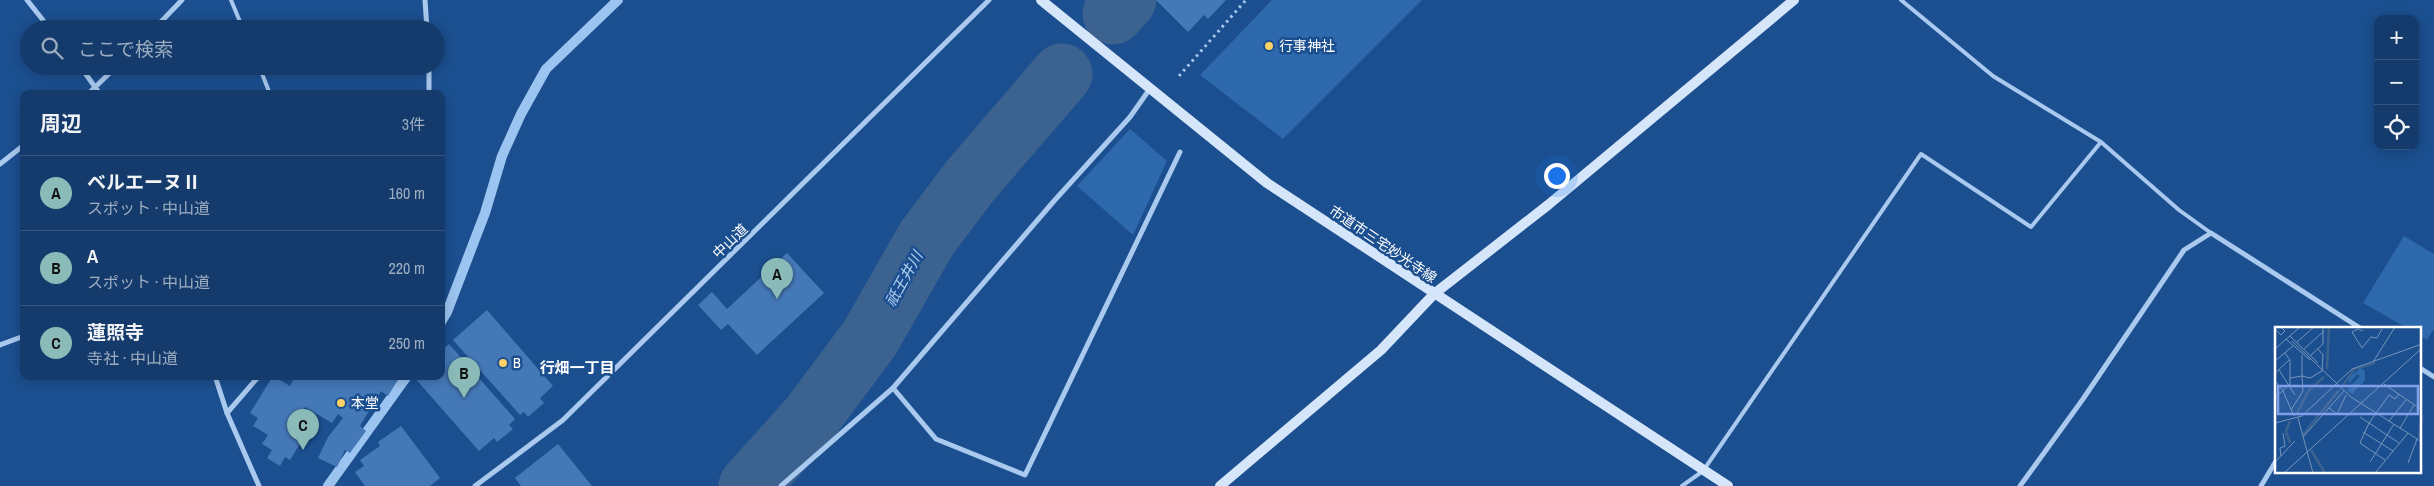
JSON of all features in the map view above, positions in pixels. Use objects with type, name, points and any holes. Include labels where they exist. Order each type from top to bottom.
[{"type":"street","points":[[27,0],[43,20]]},
{"type":"street","points":[[163,20],[182,0]]},
{"type":"street","points":[[426,0],[427,20]]},
{"type":"street","name":"中山道","points":[[476,486],[563,420],[989,0]]},
{"type":"street","name":"市道市三宅妙光寺線","points":[[1041,0],[1149,90],[1267,183],[1728,486]]},
{"type":"street","points":[[1220,486],[1381,350],[1434,294],[1548,205],[1794,0]]},
{"type":"street","points":[[87,75],[98,90]]},
{"type":"street","points":[[93,90],[108,75]]},
{"type":"street","points":[[429,75],[429,90]]},
{"type":"street","points":[[781,486],[893,388],[1130,116],[1149,90]]},
{"type":"street","points":[[0,164],[20,148]]},
{"type":"street","points":[[893,388],[936,438],[1025,475],[1180,152]]},
{"type":"street","points":[[2020,486],[2083,399],[2184,250],[2211,233],[2358,327]]},
{"type":"street","points":[[0,345],[20,338]]},
{"type":"street","points":[[2422,369],[2434,376]]},
{"type":"street","points":[[216,380],[227,413],[259,486]]},
{"type":"street","points":[[227,413],[256,380]]},
{"type":"street","points":[[2261,486],[2275,463]]},
{"type":"lane","points":[[231,0],[239,20]]},
{"type":"lane","points":[[1901,0],[1993,76],[2101,142],[2179,210],[2211,233]]},
{"type":"lane","points":[[262,75],[268,90]]},
{"type":"lane","points":[[1682,486],[1703,470],[1921,154],[2030,227],[2101,142]]},
{"type":"path","points":[[1180,76],[1246,0]]},
{"type":"shaded area","name":"行事神社","points":[[1272,0],[1422,0],[1283,139],[1200,75]]},
{"type":"shaded area","points":[[1130,129],[1167,161],[1133,235],[1077,186]]},
{"type":"shaded area","points":[[2404,236],[2434,254],[2434,329],[2427,340],[2422,337],[2422,327],[2405,327],[2363,303]]},
{"type":"building","points":[[1156,0],[1226,0],[1208,19],[1204,15],[1188,32]]},
{"type":"building","points":[[787,253],[824,293],[757,355],[728,324],[721,330],[698,305],[712,292],[727,309]]},
{"type":"building","name":"B","points":[[487,310],[553,386],[540,398],[544,403],[528,417],[524,412],[520,415],[453,340]]},
{"type":"building","points":[[449,344],[515,419],[509,425],[513,429],[497,442],[494,438],[479,451],[417,380],[445,380],[445,348]]},
{"type":"building","points":[[271,380],[280,380],[290,386],[293,380],[398,380],[388,396],[381,391],[360,426],[366,431],[350,453],[345,450],[337,467],[318,458],[328,437],[343,418],[338,414],[332,423],[305,407],[300,415],[313,423],[290,460],[285,457],[280,466],[267,458],[272,450],[262,444],[268,435],[253,426],[258,418],[250,413]]},
{"type":"building","points":[[401,426],[440,478],[430,486],[365,486],[355,472],[364,466],[360,460],[380,446],[378,442]]},
{"type":"building","points":[[558,444],[592,486],[521,486],[515,478]]},
{"type":"waterway","points":[[445,315],[485,213],[502,156],[521,114],[546,69],[618,0]]},
{"type":"waterway","name":"祇王井川","points":[[1113,14],[1126,0]]},
{"type":"waterway","name":"祇王井川","points":[[749,486],[811,417],[870,338],[927,238],[970,181],[1062,74]]},
{"type":"waterway","points":[[328,486],[404,380]]},
{"type":"place","name":"行事神社","points":[[1269,46]]},
{"type":"place","name":"ベルエーヌⅡ","points":[[777,299]]},
{"type":"place","name":"B","points":[[503,363]]},
{"type":"place","name":"A","points":[[464,398]]},
{"type":"place","name":"本堂","points":[[341,403]]},
{"type":"place","name":"蓮照寺","points":[[303,450]]},
{"type":"district","name":"行畑一丁目","points":[[577,368]]}]
